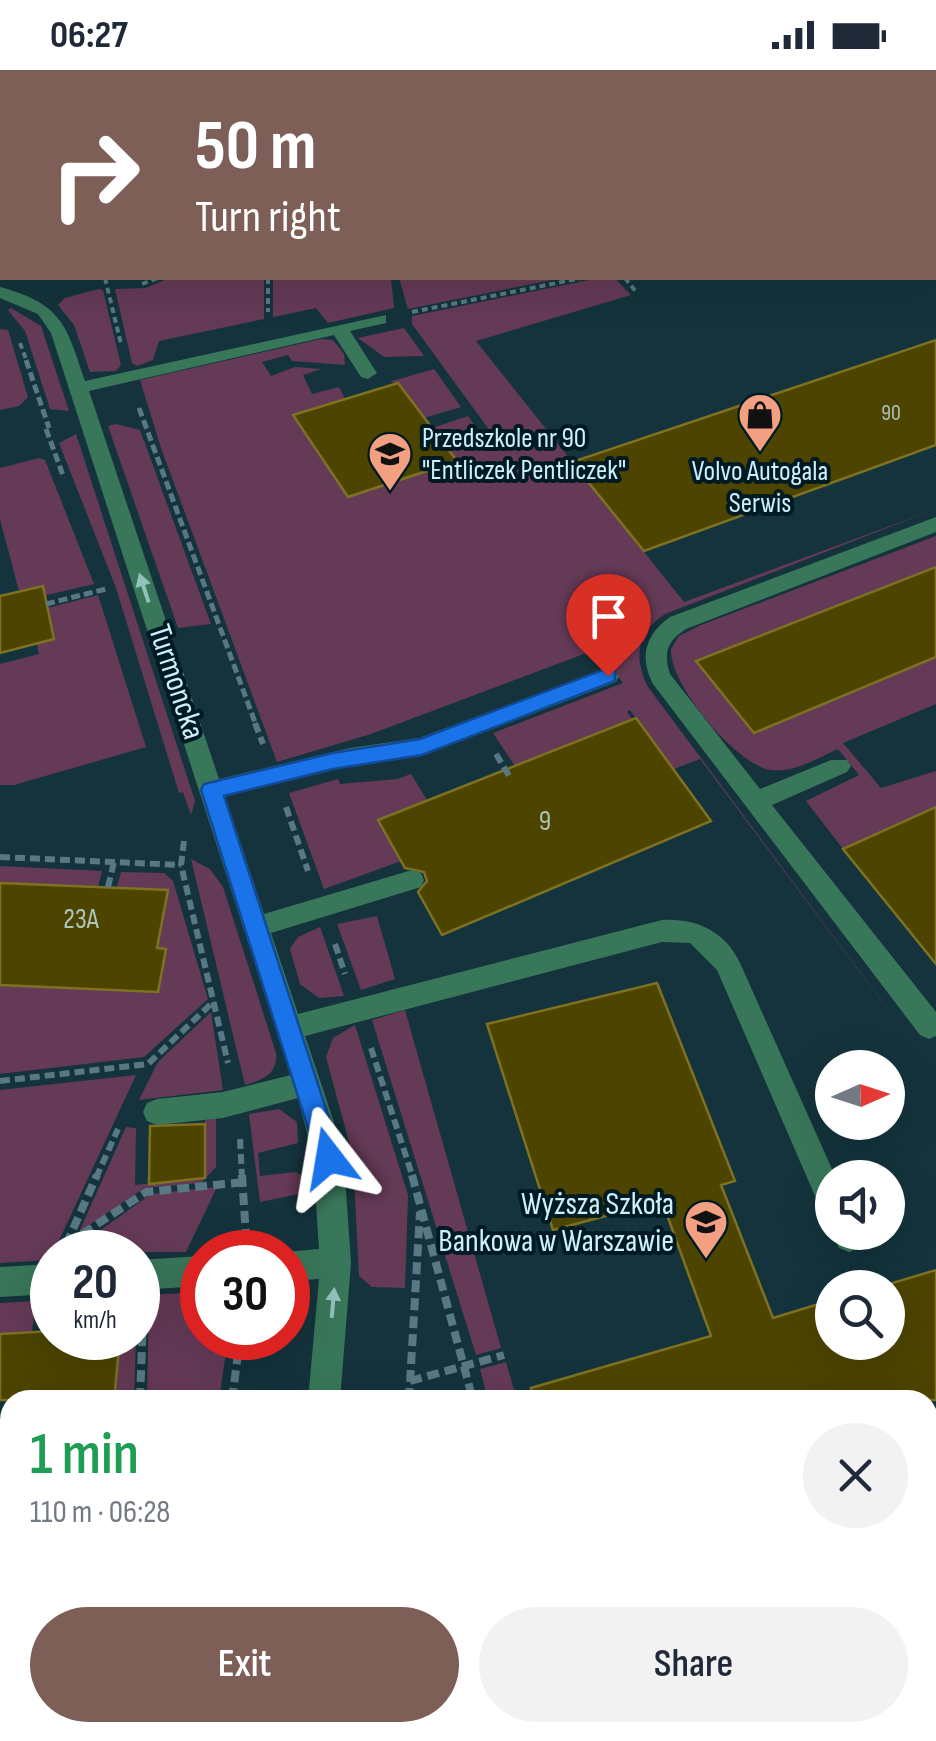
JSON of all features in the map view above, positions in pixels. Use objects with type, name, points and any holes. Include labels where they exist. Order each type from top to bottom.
[{"type":"street","name":"Turmoncka","points":[[0,292],[33,304],[51,318],[78,388],[308,1083],[329,1158],[336,1263],[325,1390]]},
{"type":"street","points":[[78,388],[380,319]]},
{"type":"street","points":[[340,328],[368,372]]},
{"type":"street","points":[[936,524],[685,620],[658,640],[654,660],[661,678],[929,1027],[936,1024]]},
{"type":"street","points":[[212,790],[333,761],[422,747],[608,676]]},
{"type":"street","points":[[756,802],[840,766]]},
{"type":"street","points":[[256,926],[382,892],[412,880]]},
{"type":"street","points":[[291,1028],[412,993],[662,931],[693,932],[712,943],[727,963],[815,1163]]},
{"type":"street","points":[[157,1112],[234,1103],[308,1083]]},
{"type":"street","points":[[310,1265],[336,1263]]},
{"type":"street","points":[[0,1282],[30,1280]]},
{"type":"path","points":[[142,284],[153,280]]},
{"type":"path","points":[[268,280],[268,318]]},
{"type":"path","points":[[401,314],[572,280]]},
{"type":"path","points":[[627,280],[638,293]]},
{"type":"path","points":[[32,408],[40,407]]},
{"type":"path","points":[[46,429],[66,485]]},
{"type":"path","points":[[101,576],[111,606]]},
{"type":"path","points":[[46,604],[106,588]]},
{"type":"path","points":[[184,837],[181,865],[215,1000],[234,1103],[246,1230]]},
{"type":"path","points":[[0,858],[181,865]]},
{"type":"path","points":[[108,887],[114,862]]},
{"type":"path","points":[[140,1081],[148,1064],[215,1000]]},
{"type":"path","points":[[0,1082],[148,1064]]},
{"type":"path","points":[[73,1230],[124,1116]]},
{"type":"path","points":[[91,1230],[146,1192],[244,1182]]},
{"type":"path","points":[[410,1390],[421,1206]]},
{"type":"path","points":[[410,1381],[504,1354]]},
{"type":"path","points":[[140,1360],[140,1390]]},
{"type":"path","points":[[232,1390],[237,1360]]},
{"type":"shaded area","points":[[165,280],[264,280],[264,319],[159,341],[153,360],[137,366],[132,363],[115,289],[145,288]]},
{"type":"shaded area","points":[[273,280],[391,280],[394,308],[328,323],[316,308],[273,317]]},
{"type":"shaded area","points":[[400,280],[552,280],[408,309]]},
{"type":"shaded area","name":"Przedszkole nr 90 \"Entliczek Pentliczek\"","points":[[589,280],[617,280],[631,295],[476,341],[684,602],[936,509],[665,614],[648,629],[639,655],[648,687],[936,1074],[700,759],[674,769],[630,710],[627,712],[633,720],[515,766],[493,733],[623,683],[597,649],[371,734],[277,762],[161,448],[140,380],[321,339],[333,340],[344,354],[345,365],[292,361],[288,355],[262,362],[271,376],[295,367],[322,369],[303,375],[312,394],[339,387],[345,399],[294,416],[348,497],[456,461],[432,428],[468,416],[491,449],[501,446],[412,324],[412,316]]},
{"type":"shaded area","points":[[103,290],[121,365],[116,371],[90,372],[74,325],[58,305],[65,298]]},
{"type":"shaded area","points":[[11,308],[41,326],[69,411],[50,409],[25,331],[8,310]]},
{"type":"shaded area","points":[[404,328],[424,356],[384,357],[358,338]]},
{"type":"shaded area","points":[[0,329],[8,330],[28,397],[19,406],[0,410]]},
{"type":"shaded area","points":[[434,369],[461,407],[424,418],[398,383],[389,382]]},
{"type":"shaded area","points":[[108,426],[140,430],[211,624],[178,628]]},
{"type":"shaded area","points":[[76,434],[195,801],[191,815],[183,792],[179,793],[116,588],[59,443]]},
{"type":"shaded area","points":[[39,458],[45,460],[94,584],[43,596],[41,586],[19,591],[0,519],[0,468]]},
{"type":"shaded area","points":[[936,536],[936,567],[697,662],[936,657],[936,704],[843,743],[881,788],[936,771],[936,807],[843,849],[806,801],[859,775],[838,749],[788,769],[771,770],[757,765],[707,721],[681,682],[671,649],[679,636],[701,625]]},
{"type":"shaded area","points":[[98,595],[146,747],[14,785],[0,785],[0,664],[39,654],[37,644],[54,639],[47,608]]},
{"type":"shaded area","points":[[411,774],[427,800],[379,820],[401,861],[324,889],[289,793],[338,779],[340,784]]},
{"type":"shaded area","points":[[191,859],[210,869],[223,887],[276,1053],[272,1071],[245,1085]]},
{"type":"shaded area","points":[[0,866],[102,871],[98,887],[0,883]]},
{"type":"shaded area","points":[[121,872],[164,873],[173,881],[208,999],[144,1057],[0,1074],[0,985],[166,949],[157,948],[168,890],[117,887]]},
{"type":"shaded area","points":[[377,916],[395,979],[361,990],[337,924]]},
{"type":"shaded area","points":[[320,927],[344,996],[319,998],[300,984],[290,949],[298,937]]},
{"type":"shaded area","points":[[405,1010],[501,1348],[476,1355],[372,1020]]},
{"type":"shaded area","points":[[211,1012],[223,1090],[139,1100],[158,1062]]},
{"type":"shaded area","points":[[355,1025],[408,1195],[405,1288],[372,1287],[359,1276],[353,1157],[326,1057],[333,1038]]},
{"type":"shaded area","points":[[136,1075],[64,1230],[30,1230],[30,1261],[0,1263],[0,1090]]},
{"type":"shaded area","points":[[279,1109],[297,1122],[298,1143],[258,1153],[260,1176],[295,1172],[305,1176],[299,1194],[260,1202],[249,1114]]},
{"type":"shaded area","points":[[216,1118],[216,1167],[201,1183],[144,1188],[80,1230],[126,1127],[136,1128],[135,1185],[205,1178],[205,1120]]},
{"type":"shaded area","points":[[217,1187],[196,1230],[180,1230],[180,1252],[160,1252],[160,1230],[101,1230],[151,1194]]},
{"type":"shaded area","points":[[180,1293],[180,1360],[225,1360],[220,1390],[147,1390],[148,1360],[160,1360],[160,1294]]},
{"type":"shaded area","points":[[30,1301],[30,1332],[0,1334],[0,1303]]},
{"type":"shaded area","points":[[118,1360],[135,1360],[134,1390],[115,1390]]},
{"type":"shaded area","points":[[506,1362],[514,1390],[485,1390],[480,1369]]},
{"type":"building","points":[[936,340],[936,445],[644,551],[572,462]]},
{"type":"building","points":[[398,383],[457,461],[348,497],[293,415]]},
{"type":"building","points":[[936,567],[936,657],[754,733],[696,661]]},
{"type":"building","points":[[43,586],[54,639],[0,653],[0,596]]},
{"type":"building","points":[[636,718],[711,821],[442,935],[418,892],[427,881],[424,872],[405,868],[378,820]]},
{"type":"building","points":[[936,807],[936,964],[843,849]]},
{"type":"building","points":[[0,883],[168,890],[157,948],[166,949],[158,992],[0,985]]},
{"type":"building","points":[[657,983],[735,1181],[721,1185],[773,1318],[815,1305],[815,1360],[905,1360],[905,1279],[936,1270],[936,1390],[531,1390],[711,1336],[662,1201],[553,1230],[487,1024]]},
{"type":"building","points":[[205,1124],[205,1178],[149,1184],[150,1126]]},
{"type":"building","points":[[30,1332],[30,1360],[118,1360],[115,1390],[0,1390],[0,1334]]},
{"type":"place","name":"Volvo Autogala Serwis","points":[[760,453]]},
{"type":"place","name":"Przedszkole nr 90 \"Entliczek Pentliczek\"","points":[[390,492]]},
{"type":"place","name":"Wyższa Szkoła Bankowa w Warszawie","points":[[706,1260]]},
{"type":"route","points":[[329,1158],[212,790],[333,761],[422,747],[608,676]]}]
